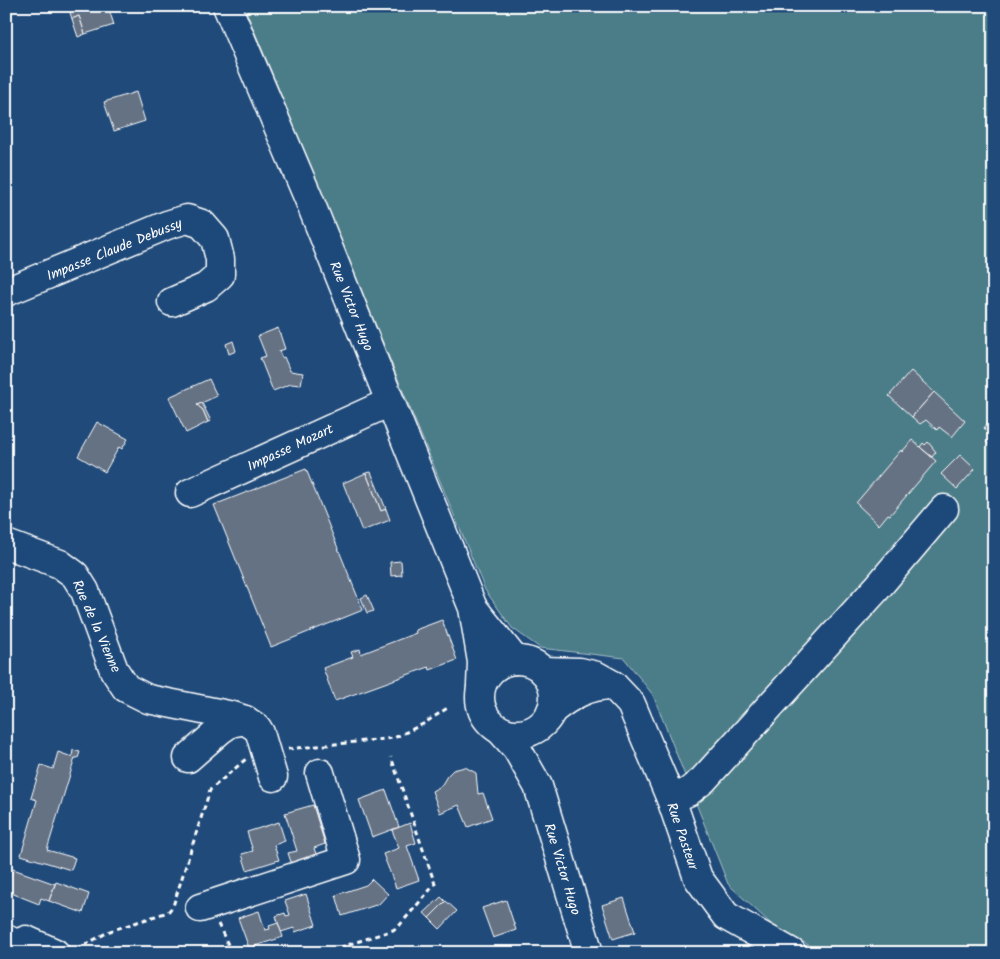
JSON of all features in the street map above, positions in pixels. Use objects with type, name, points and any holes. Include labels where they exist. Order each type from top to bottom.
[{"type":"street","name":"Rue Victor Hugo","points":[[227,6],[308,196],[473,608],[482,662],[481,685]]},
{"type":"street","name":"Impasse Claude Debussy","points":[[6,292],[167,225],[187,220],[202,224],[215,239],[220,259],[220,275],[206,287],[172,302]]},
{"type":"street","name":"Impasse Mozart","points":[[190,493],[390,402]]},
{"type":"street","points":[[671,799],[688,792],[704,780],[877,588],[944,509]]},
{"type":"street","name":"Rue de la Vienne","points":[[6,544],[60,564],[75,575],[85,591],[114,670],[126,688],[148,699],[245,720]]},
{"type":"street","name":"Rue Victor Hugo","points":[[473,608],[515,660]]},
{"type":"street","points":[[546,718],[554,704],[554,691],[551,682],[543,671],[533,663],[515,660],[498,665],[488,674],[481,685],[479,698],[481,710],[488,721],[501,731],[514,735],[524,734],[546,718],[569,697],[600,685],[613,685]]},
{"type":"street","name":"Rue Pasteur","points":[[543,671],[580,672],[597,676],[613,685],[631,704],[671,799],[698,878],[726,916],[792,953]]},
{"type":"street","name":"Rue Victor Hugo","points":[[538,786],[546,718]]},
{"type":"street","points":[[188,758],[230,723],[245,720],[257,728],[260,733],[270,764]]},
{"type":"street","name":"Rue Victor Hugo","points":[[501,731],[518,749],[538,786],[589,953]]},
{"type":"street","points":[[207,906],[346,860],[320,773]]},
{"type":"street","points":[[6,939],[17,944],[26,940],[55,953]]},
{"type":"path","points":[[72,953],[110,931],[168,912],[174,906],[210,790],[242,762],[270,764],[394,738],[449,708]]},
{"type":"path","points":[[323,953],[393,930],[435,884],[391,756]]},
{"type":"path","points":[[207,906],[212,910],[232,953]]},
{"type":"green space","points":[[244,6],[994,6],[994,953],[823,953],[771,924],[728,884],[653,695],[624,658],[540,648],[512,628],[485,590]]},
{"type":"building","points":[[68,6],[108,6],[114,25],[85,34],[79,16],[72,19]]},
{"type":"building","points":[[79,16],[85,34],[78,37],[72,19]]},
{"type":"building","points":[[136,92],[145,121],[114,131],[104,102]]},
{"type":"building","points":[[278,328],[285,349],[279,351],[282,358],[284,357],[290,371],[303,373],[301,385],[291,384],[273,391],[260,358],[266,356],[258,336]]},
{"type":"building","points":[[233,341],[236,351],[229,354],[226,344]]},
{"type":"building","points":[[911,371],[934,392],[912,417],[889,396]]},
{"type":"building","points":[[209,379],[217,396],[197,405],[203,410],[208,422],[186,433],[169,397]]},
{"type":"building","points":[[934,392],[965,421],[952,437],[939,427],[937,430],[926,420],[920,424],[912,417]]},
{"type":"building","points":[[202,403],[211,421],[208,422],[203,410],[197,405]]},
{"type":"building","points":[[994,415],[994,448],[986,442],[992,436],[984,428]]},
{"type":"building","points":[[97,422],[128,439],[122,449],[119,447],[105,472],[78,456]]},
{"type":"building","points":[[912,440],[936,461],[890,515],[888,514],[879,525],[856,503],[901,450],[902,452]]},
{"type":"building","points":[[928,442],[936,452],[932,457],[920,447],[923,443],[925,445]]},
{"type":"building","points":[[960,455],[975,469],[957,489],[941,474]]},
{"type":"building","points":[[306,469],[363,610],[271,647],[214,505]]},
{"type":"building","points":[[371,472],[386,509],[381,511],[366,473]]},
{"type":"building","points":[[366,473],[381,511],[386,509],[390,520],[362,531],[343,483]]},
{"type":"building","points":[[401,561],[402,575],[391,576],[390,562]]},
{"type":"building","points":[[367,595],[374,611],[367,613],[361,598]]},
{"type":"building","points":[[442,620],[457,660],[430,670],[429,667],[335,701],[323,668],[353,657],[351,652],[360,649],[361,654],[416,633],[415,630]]},
{"type":"building","points":[[73,750],[80,752],[78,758],[75,758],[47,850],[75,858],[71,870],[21,855],[37,800],[31,798],[41,765],[53,769],[58,752],[72,757]]},
{"type":"building","points":[[465,767],[476,773],[478,794],[483,793],[492,818],[468,827],[459,805],[440,813],[432,791],[441,786],[453,770]]},
{"type":"building","points":[[386,790],[399,827],[372,837],[359,800]]},
{"type":"building","points":[[313,805],[325,844],[314,848],[317,857],[292,865],[288,853],[297,851],[285,813]]},
{"type":"building","points":[[279,822],[285,841],[274,845],[279,860],[247,870],[242,854],[253,851],[247,832]]},
{"type":"building","points":[[410,823],[416,843],[407,846],[419,880],[396,888],[383,854],[399,848],[392,830]]},
{"type":"building","points":[[13,869],[55,884],[49,901],[41,898],[39,904],[6,891]]},
{"type":"building","points":[[372,879],[388,894],[379,904],[342,916],[336,895],[366,885]]},
{"type":"building","points":[[56,882],[89,894],[83,913],[49,901]]},
{"type":"building","points":[[306,894],[316,925],[295,932],[294,928],[281,932],[276,916],[285,913],[286,916],[290,915],[285,901]]},
{"type":"building","points":[[441,897],[446,902],[429,918],[424,913]]},
{"type":"building","points":[[624,898],[635,932],[613,939],[602,905]]},
{"type":"building","points":[[506,900],[516,930],[493,938],[482,908]]},
{"type":"building","points":[[446,901],[457,911],[440,929],[429,918]]},
{"type":"building","points":[[259,911],[265,930],[270,929],[269,926],[278,923],[283,937],[249,948],[238,918]]}]
